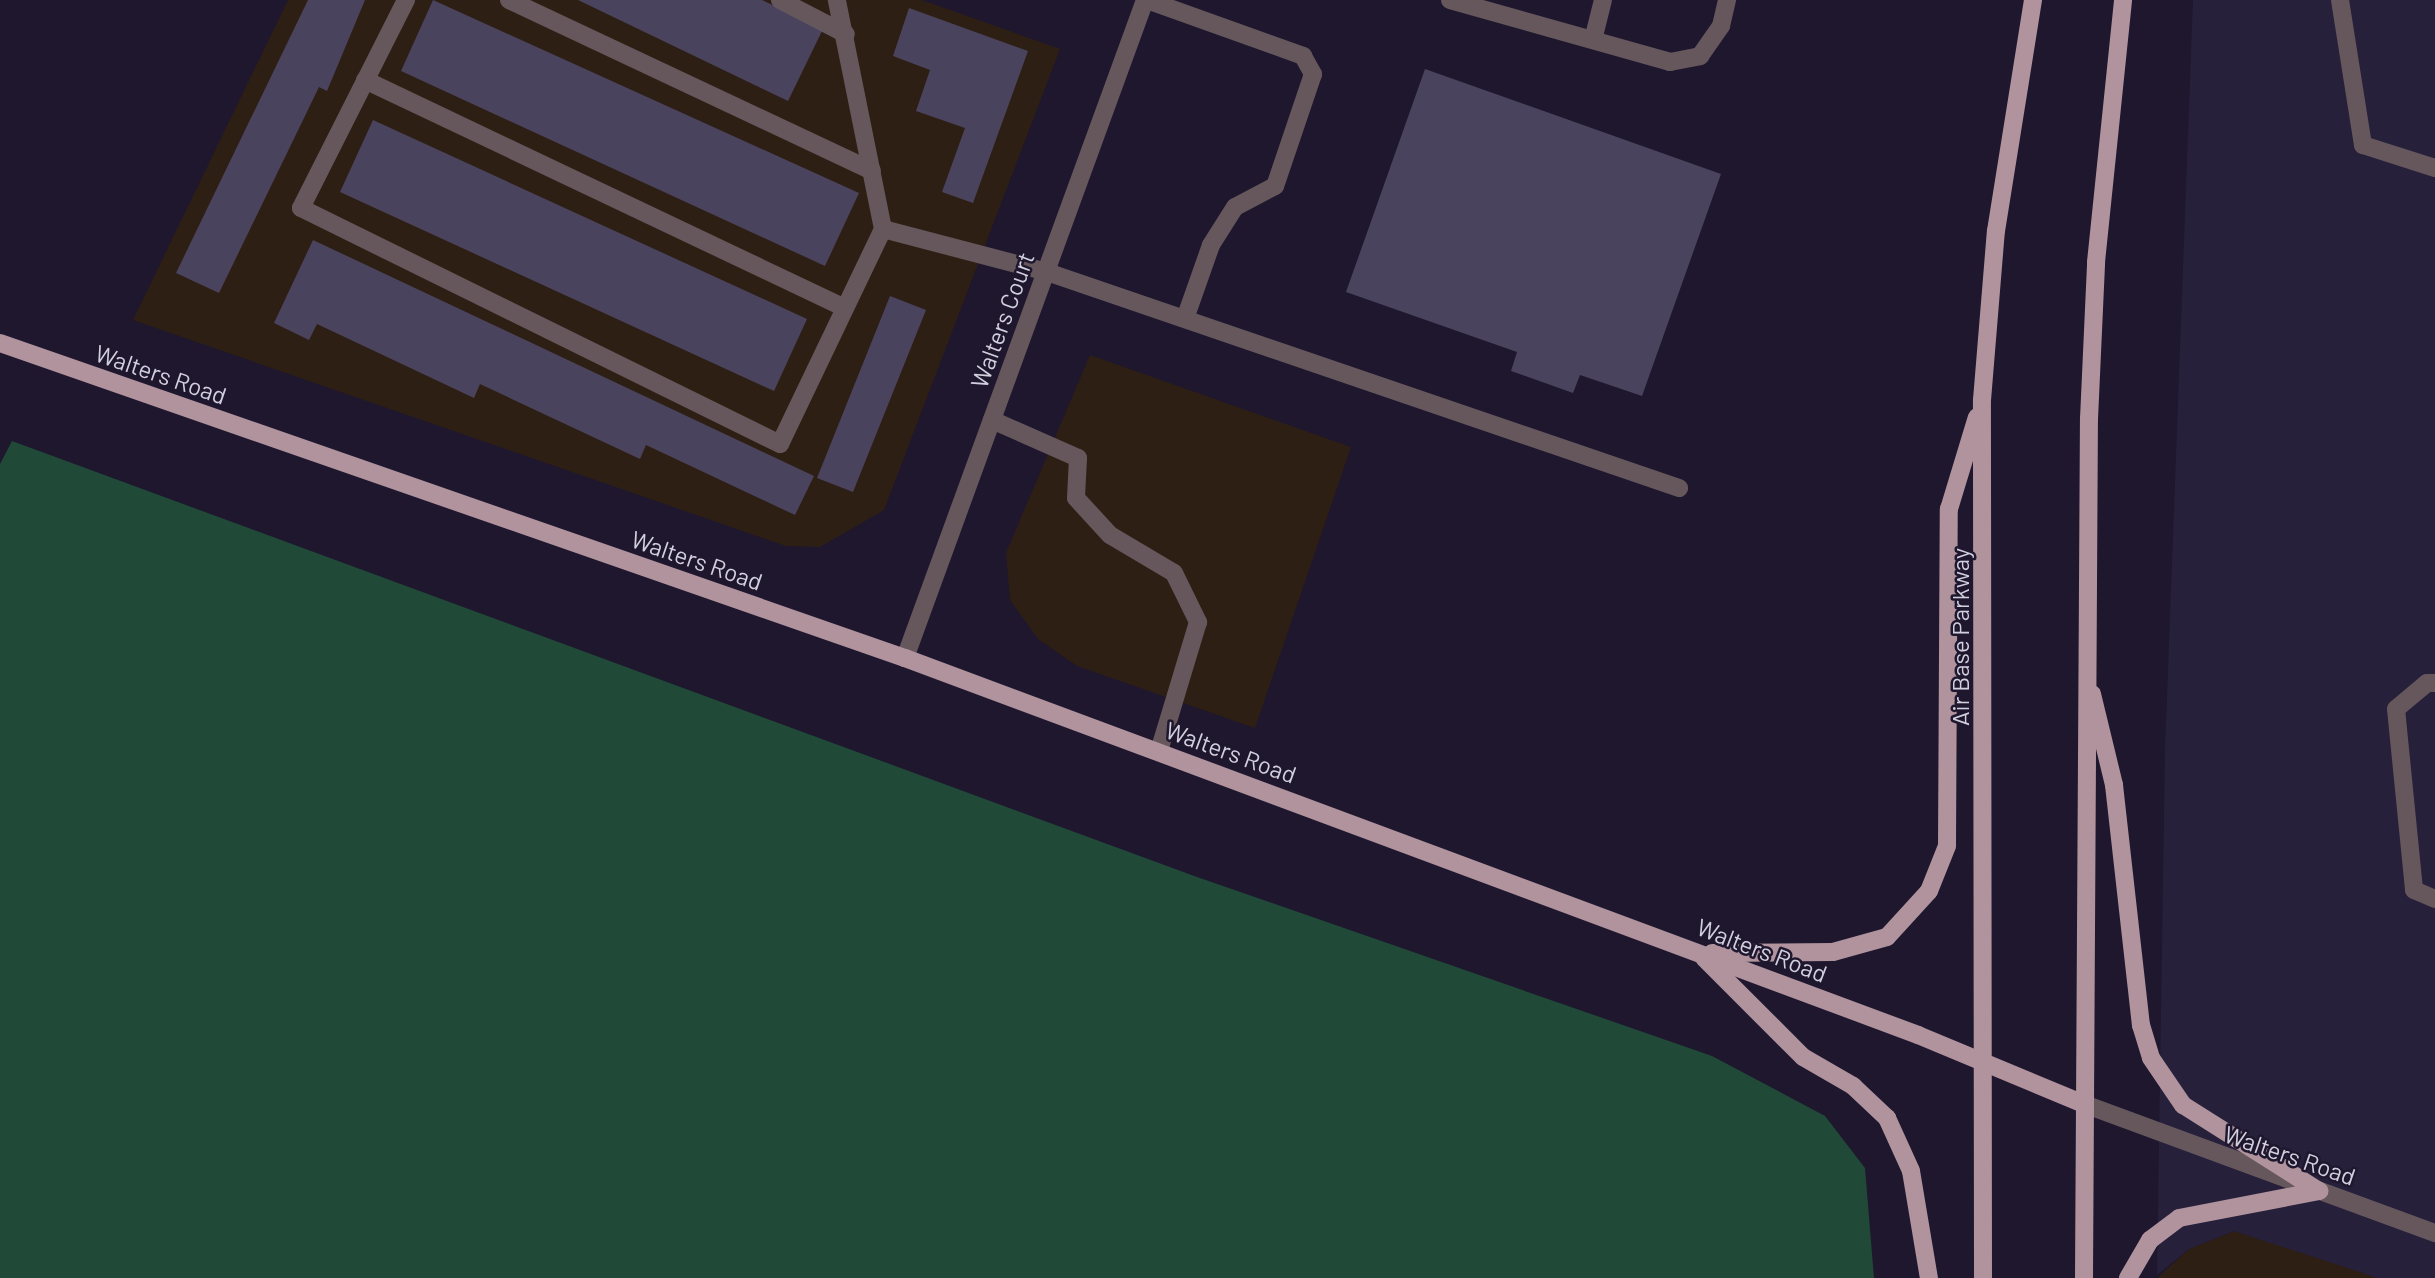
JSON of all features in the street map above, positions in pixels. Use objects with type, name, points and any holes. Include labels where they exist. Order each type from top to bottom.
[{"type":"main road","name":"Air Base Parkway","points":[[1983,1278],[1982,400],[1996,231],[2033,0]]},
{"type":"main road","points":[[2084,1278],[2085,667],[2096,262],[2123,0]]},
{"type":"main road","name":"Walters Road","points":[[0,344],[905,658],[1699,953],[1984,1062],[2084,1104]]},
{"type":"main road","points":[[1699,953],[1833,953],[1887,937],[1929,891],[1947,846],[1949,509],[1982,400]]},
{"type":"main road","points":[[2085,667],[2115,785],[2141,1025],[2151,1058],[2183,1105],[2319,1191]]},
{"type":"main road","points":[[1699,953],[1803,1057],[1853,1086],[1887,1118],[1910,1171],[1929,1278]]},
{"type":"main road","points":[[2128,1278],[2150,1240],[2179,1218],[2319,1191]]},
{"type":"street","points":[[406,0],[301,208],[780,444],[883,229],[846,34],[837,0]]},
{"type":"street","points":[[509,0],[872,172]]},
{"type":"street","points":[[780,0],[846,34]]},
{"type":"street","points":[[1146,0],[1303,56],[1313,74],[1276,186],[1235,207],[1211,245],[1185,319]]},
{"type":"street","name":"Walters Court","points":[[905,658],[1146,0]]},
{"type":"street","points":[[1450,0],[1670,62],[1700,56],[1721,26],[1727,0]]},
{"type":"street","points":[[1593,40],[1603,0]]},
{"type":"street","points":[[2340,0],[2363,145],[2435,169]]},
{"type":"street","points":[[365,80],[845,308]]},
{"type":"street","points":[[883,229],[1046,272],[1679,488]]},
{"type":"street","points":[[992,420],[1078,458],[1076,498],[1110,535],[1174,573],[1198,622],[1158,751]]},
{"type":"street","points":[[2435,683],[2427,683],[2396,709],[2414,890],[2435,899]]},
{"type":"street","name":"Walters Road","points":[[2084,1104],[2435,1233]]},
{"type":"shaded area","points":[[288,0],[922,0],[1060,49],[884,510],[820,547],[786,546],[133,320]]},
{"type":"shaded area","points":[[2193,0],[2435,0],[2435,1278],[2378,1278],[2234,1231],[2189,1249],[2157,1275],[2165,750]]},
{"type":"shaded area","points":[[1090,355],[1351,447],[1255,728],[1077,666],[1038,639],[1010,600],[1006,553]]},
{"type":"shaded area","points":[[2234,1231],[2378,1278],[2157,1278],[2189,1249]]},
{"type":"green space","points":[[12,441],[1197,877],[1712,1056],[1825,1116],[1865,1168],[1874,1278],[0,1278],[0,464]]},
{"type":"building","points":[[308,0],[365,0],[327,91],[319,87],[219,293],[176,273]]},
{"type":"building","points":[[433,0],[859,193],[825,266],[401,71]]},
{"type":"building","points":[[578,0],[762,0],[823,29],[788,101]]},
{"type":"building","points":[[909,8],[1028,51],[973,203],[942,192],[965,128],[916,111],[930,70],[893,56]]},
{"type":"building","points":[[1425,69],[1721,174],[1642,396],[1580,375],[1573,393],[1511,371],[1517,352],[1346,292]]},
{"type":"building","points":[[373,120],[807,319],[774,391],[340,192]]},
{"type":"building","points":[[313,240],[814,476],[795,515],[646,445],[640,459],[480,384],[474,398],[317,324],[309,340],[274,323]]},
{"type":"building","points":[[890,296],[926,310],[853,492],[817,478]]}]
